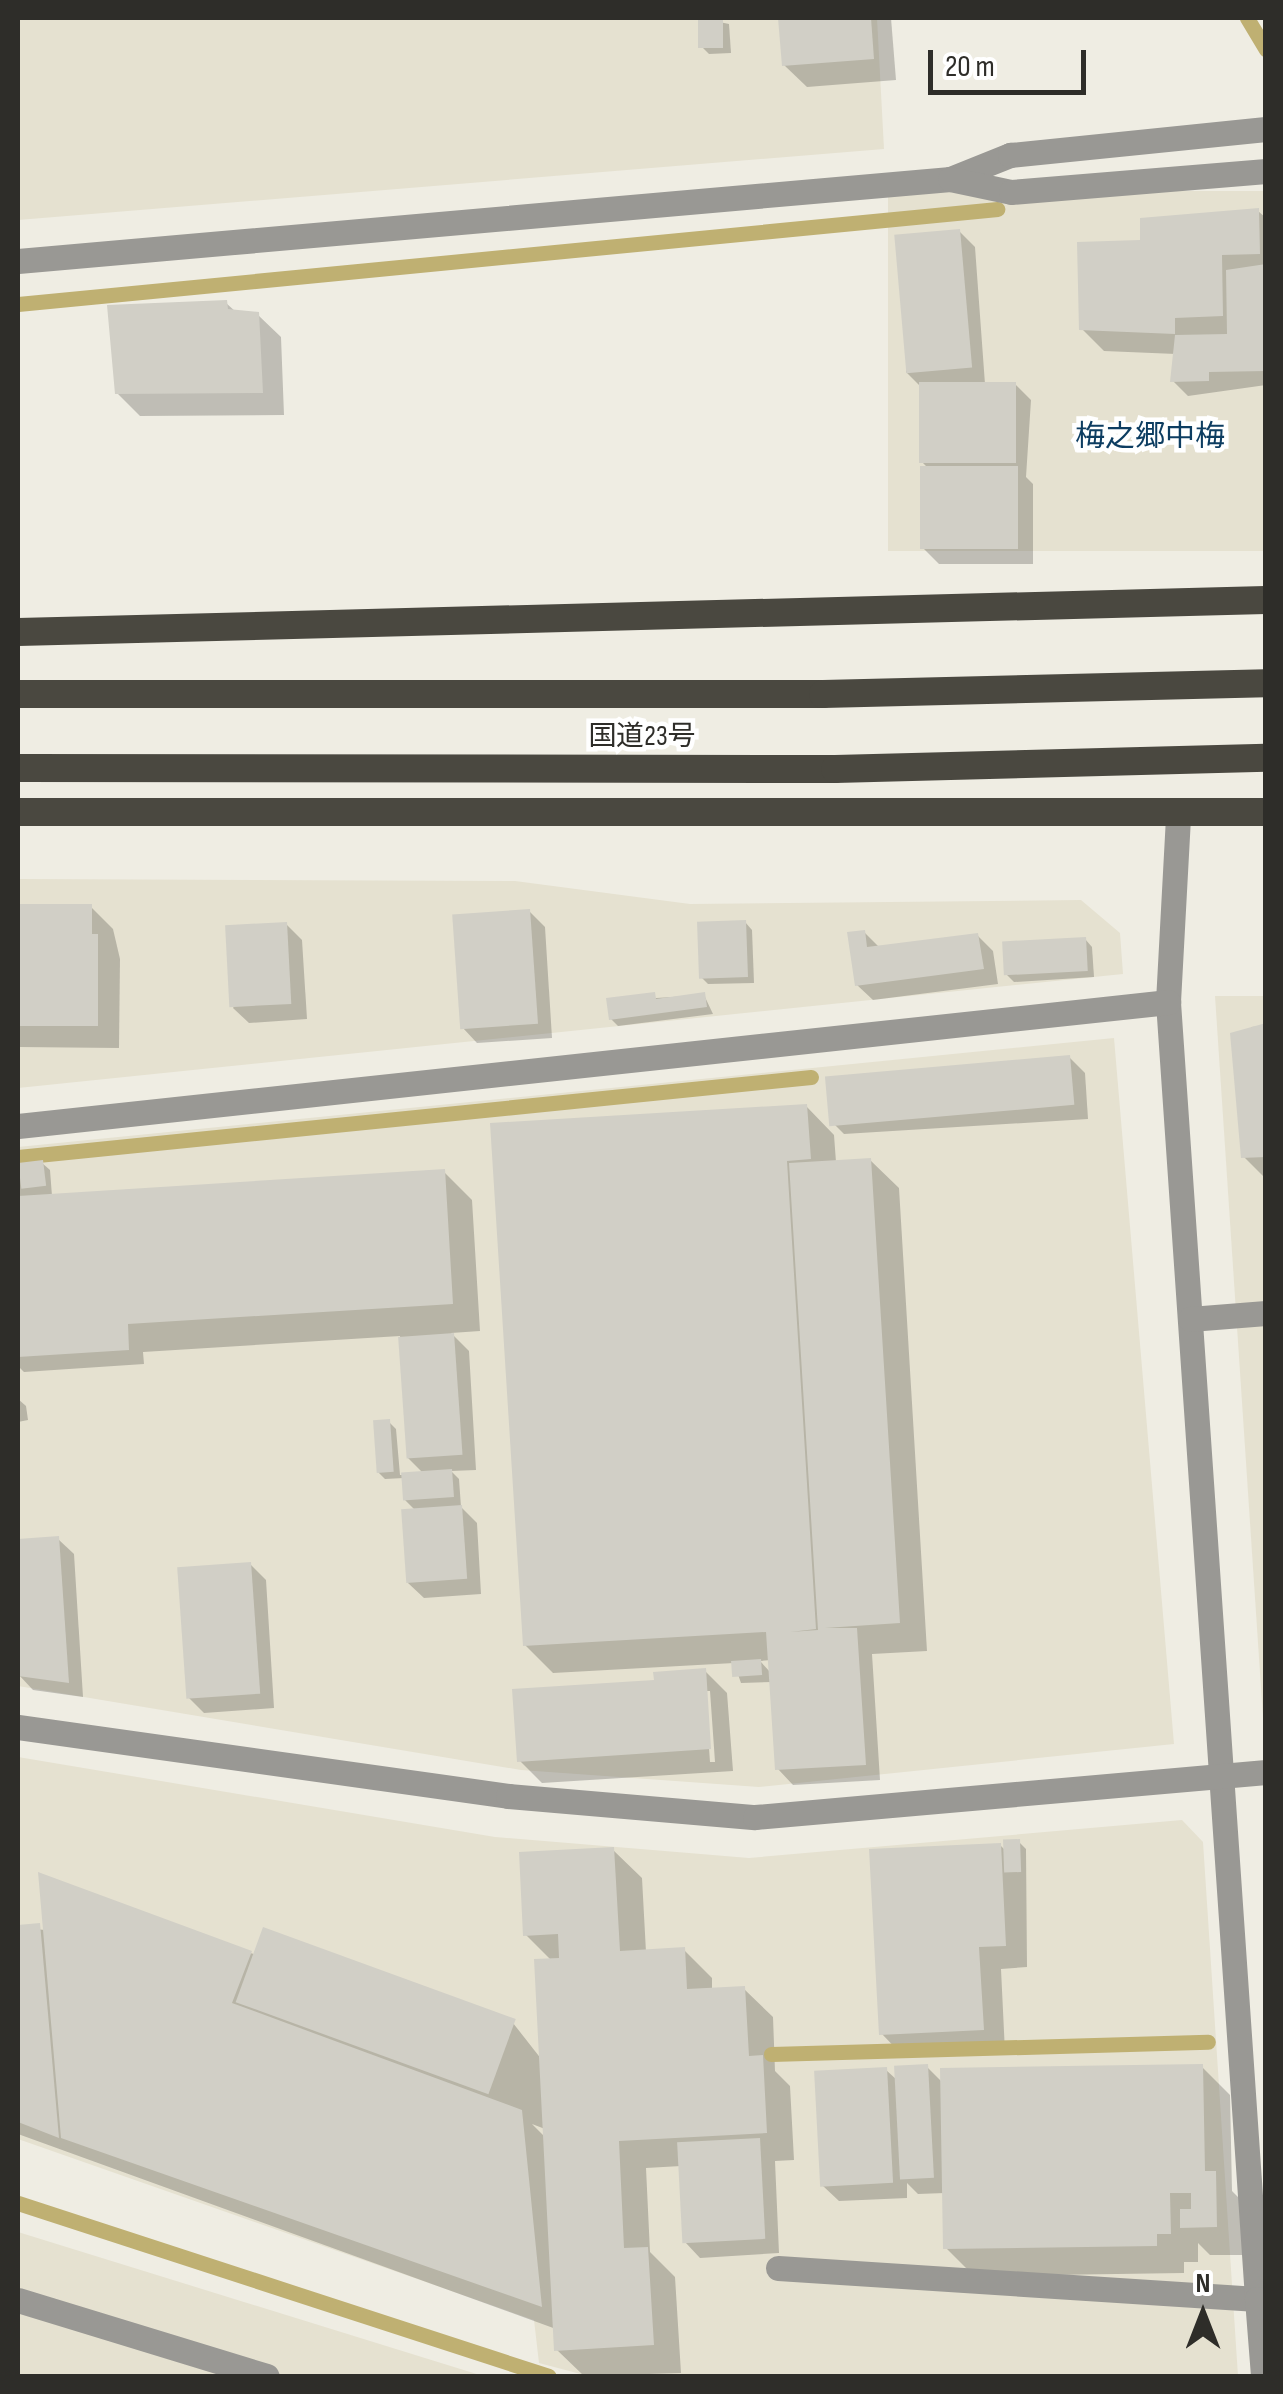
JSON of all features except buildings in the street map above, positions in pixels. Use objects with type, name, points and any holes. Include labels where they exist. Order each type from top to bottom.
[{"type":"highway","points":[[18,632],[1266,600]]},
{"type":"highway","name":"国道23号","points":[[18,694],[803,694],[1266,683]]},
{"type":"highway","name":"国道23号","points":[[18,768],[835,769],[1266,758]]},
{"type":"highway","points":[[18,812],[1178,817],[1266,812]]},
{"type":"street","points":[[950,180],[1010,155],[1266,128]]},
{"type":"street","points":[[18,261],[950,180],[1011,192],[1266,171]]},
{"type":"street","points":[[1178,817],[1168,1002],[1261,2299],[1263,2376]]},
{"type":"street","points":[[18,1126],[1168,1002]]},
{"type":"street","points":[[1190,1319],[1266,1313]]},
{"type":"street","points":[[18,1727],[508,1796],[755,1817],[1266,1772]]},
{"type":"street","points":[[778,2268],[1261,2299]]},
{"type":"street","points":[[18,2300],[267,2376]]},
{"type":"shaded area","points":[[18,18],[877,18],[884,149],[18,220]]},
{"type":"shaded area","points":[[888,191],[1265,191],[1265,551],[888,551]]},
{"type":"shaded area","points":[[18,879],[515,881],[690,904],[1081,900],[1120,933],[1123,974],[18,1088]]},
{"type":"shaded area","points":[[1215,996],[1265,996],[1264,1733]]},
{"type":"shaded area","points":[[1114,1038],[1174,1744],[759,1787],[521,1770],[18,1686],[18,1147]]},
{"type":"shaded area","points":[[18,1757],[495,1837],[749,1858],[1182,1820],[1203,1842],[1238,2376],[588,2376],[539,2363],[534,2320],[18,2139]]},
{"type":"shaded area","points":[[18,2232],[483,2376],[18,2376]]},
{"type":"waterway","points":[[1247,18],[1266,50]]},
{"type":"waterway","points":[[18,304],[997,209]]},
{"type":"waterway","points":[[18,1157],[811,1077]]},
{"type":"waterway","points":[[771,2054],[1208,2042]]},
{"type":"waterway","points":[[18,2203],[549,2376]]},
{"type":"district","name":"梅之郷中梅","points":[[1150,437]]}]
